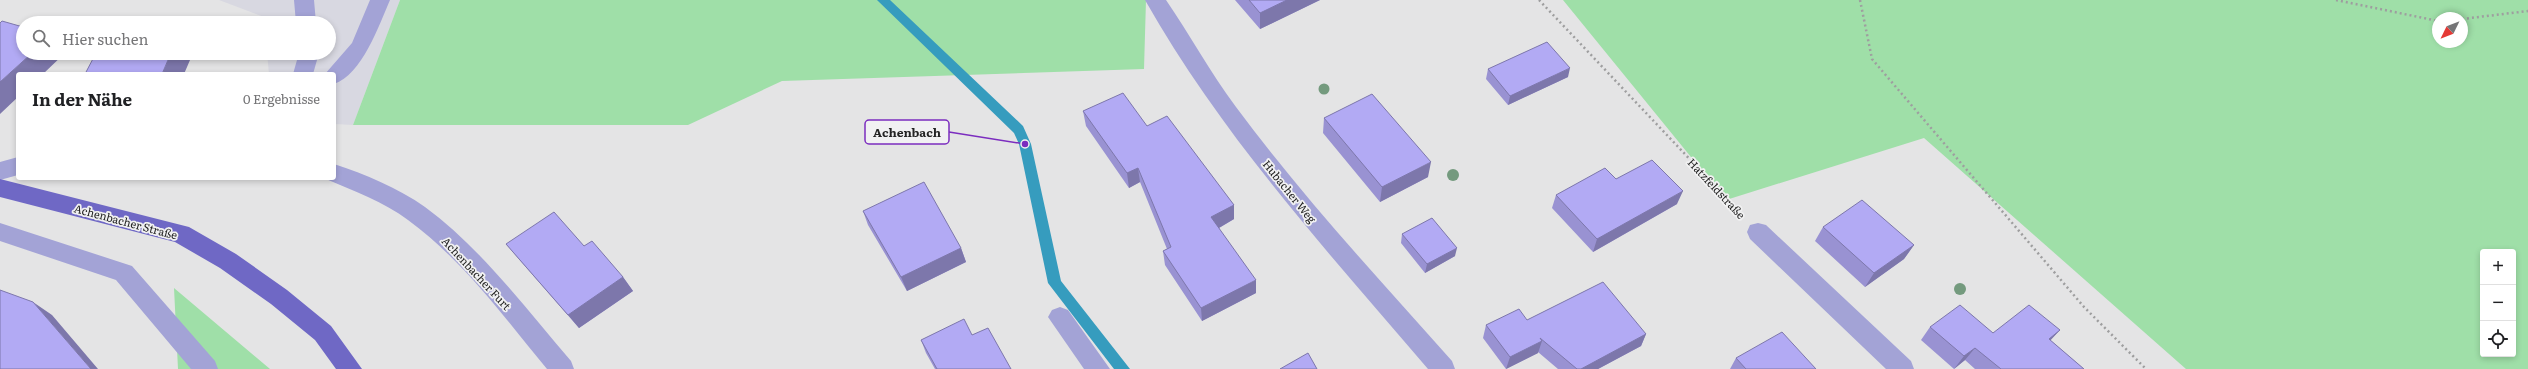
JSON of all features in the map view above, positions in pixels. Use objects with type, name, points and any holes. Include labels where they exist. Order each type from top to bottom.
[{"type":"main road","name":"Achenbacher Straße","points":[[0,188],[181,234],[228,261],[279,297],[323,333],[350,369]]},
{"type":"street","points":[[304,0],[305,16]]},
{"type":"street","points":[[336,74],[360,47],[380,0]]},
{"type":"street","name":"Hubacher Weg","points":[[1155,0],[1168,18],[1200,74],[1288,190],[1443,369]]},
{"type":"street","points":[[304,72],[310,60]]},
{"type":"street","points":[[0,171],[16,167]]},
{"type":"street","name":"Achenbacher Furt","points":[[336,174],[368,187],[421,218],[456,247],[562,369]]},
{"type":"street","points":[[0,232],[124,273],[206,369]]},
{"type":"street","points":[[1758,232],[1902,369]]},
{"type":"street","points":[[1060,317],[1098,369]]},
{"type":"path","name":"Hatzfeldstraße","points":[[1539,0],[1758,232]]},
{"type":"path","points":[[1860,0],[1872,59],[2084,307],[2146,369]]},
{"type":"path","points":[[2336,0],[2432,20]]},
{"type":"path","points":[[2468,18],[2528,11]]},
{"type":"shaded area","points":[[219,0],[400,0],[353,125],[336,124],[336,72],[269,72],[268,60],[336,60],[336,16],[261,16]]},
{"type":"green space","points":[[400,0],[1146,0],[1144,69],[782,81],[688,125],[353,125]]},
{"type":"green space","points":[[1563,0],[2528,0],[2528,369],[2186,369],[1924,138],[1726,200]]},
{"type":"green space","points":[[174,288],[270,369],[178,369]]},
{"type":"building","points":[[1249,0],[1287,0],[1260,13]]},
{"type":"building","points":[[2,21],[16,25],[16,60],[24,60],[0,82],[0,23]]},
{"type":"building","points":[[1547,42],[1570,68],[1510,96],[1488,69]]},
{"type":"building","points":[[92,60],[168,60],[163,72],[86,72]]},
{"type":"building","points":[[1123,93],[1147,126],[1167,116],[1234,205],[1211,217],[1256,280],[1201,308],[1163,251],[1171,247],[1138,168],[1127,173],[1083,111]]},
{"type":"building","points":[[1372,94],[1431,162],[1382,187],[1324,118]]},
{"type":"building","points":[[1652,160],[1683,191],[1597,239],[1556,195],[1605,168],[1616,179]]},
{"type":"building","points":[[924,182],[961,248],[901,277],[863,211]]},
{"type":"building","points":[[1862,200],[1914,245],[1874,273],[1823,227]]},
{"type":"building","points":[[554,212],[584,246],[592,241],[623,277],[568,315],[506,244]]},
{"type":"building","points":[[1432,218],[1457,248],[1427,264],[1402,234]]},
{"type":"building","points":[[1603,282],[1646,334],[1581,369],[1577,369],[1540,338],[1542,341],[1510,357],[1486,325],[1519,309],[1527,320]]},
{"type":"building","points":[[0,290],[33,302],[91,369],[0,369]]},
{"type":"building","points":[[1960,305],[1993,333],[2029,305],[2060,330],[2049,339],[2084,369],[2001,369],[1975,348],[1964,356],[1930,327]]},
{"type":"building","points":[[964,319],[972,335],[988,328],[1011,369],[937,369],[921,340]]},
{"type":"building","points":[[1782,332],[1816,369],[1746,369],[1736,358]]},
{"type":"building","points":[[1308,353],[1317,369],[1280,369]]},
{"type":"waterway","points":[[883,0],[1019,130],[1025,144],[1055,283],[1123,369]]},
{"type":"place","name":"Achenbach","points":[[1025,144]]}]
